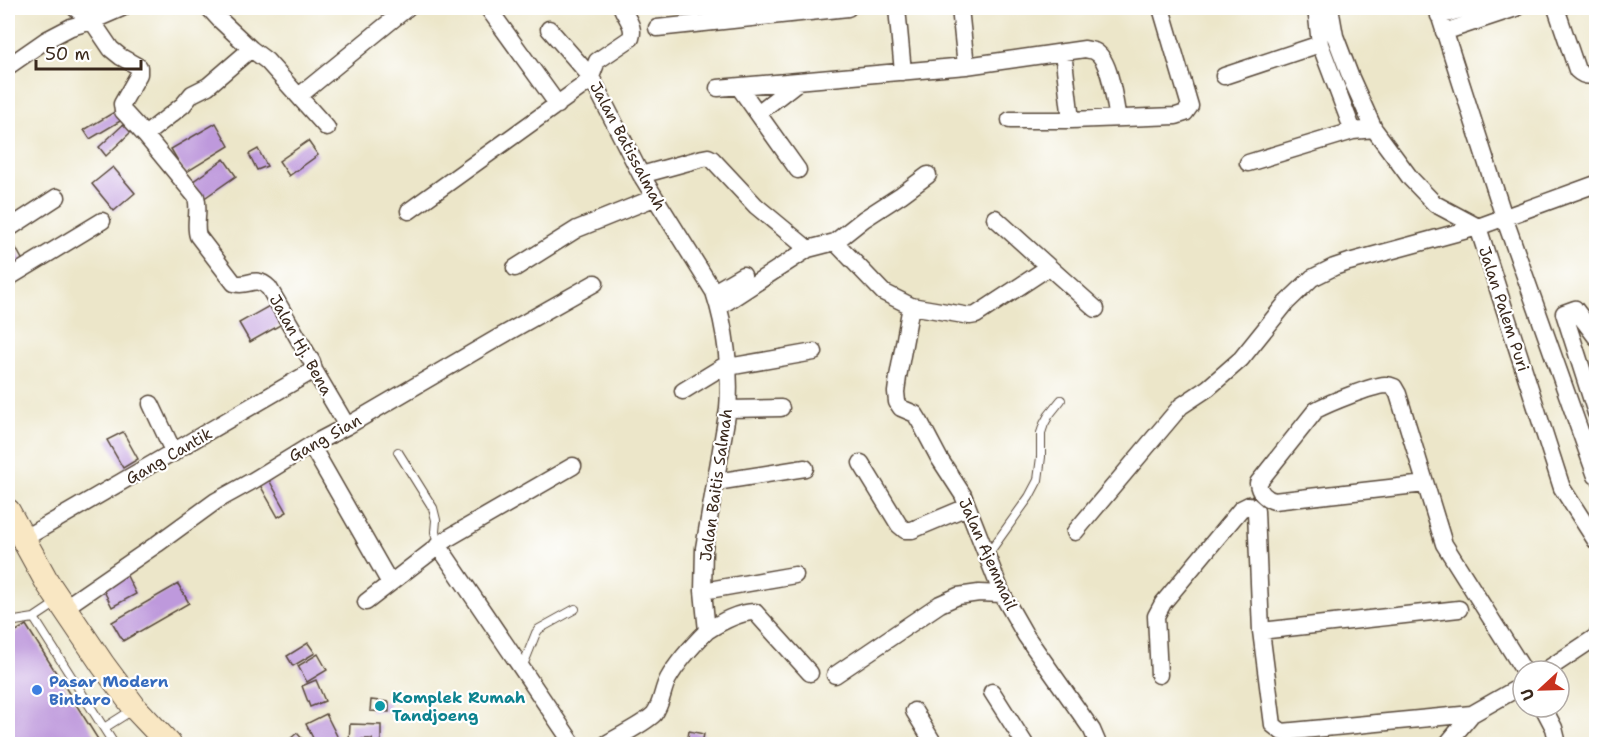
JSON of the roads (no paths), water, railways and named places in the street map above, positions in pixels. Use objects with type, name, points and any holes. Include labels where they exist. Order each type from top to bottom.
[{"type":"main road","points":[[8,511],[47,582],[103,665],[135,708],[169,744]]},
{"type":"street","name":"Jalan Hj. Bena","points":[[75,8],[92,21],[111,49],[139,67],[139,74],[122,106],[125,113],[196,197],[199,210],[196,229],[198,236],[234,283],[237,285],[259,281],[269,288],[347,426]]},
{"type":"street","points":[[10,65],[46,40],[71,27],[122,8]]},
{"type":"street","points":[[209,8],[251,50],[267,61],[327,128]]},
{"type":"street","points":[[299,96],[408,8]]},
{"type":"street","points":[[488,8],[558,105]]},
{"type":"street","name":"Jalan Batissalmah","points":[[622,8],[632,27],[631,38],[597,62],[591,77],[641,175],[717,300]]},
{"type":"street","points":[[657,28],[848,8]]},
{"type":"street","points":[[897,8],[903,72]]},
{"type":"street","points":[[960,8],[966,66]]},
{"type":"street","points":[[1010,120],[1176,117],[1185,113],[1190,106],[1161,8]]},
{"type":"street","points":[[1316,8],[1320,44],[1353,131]]},
{"type":"street","name":"Jalan Palem Puri","points":[[1330,8],[1335,36],[1374,129],[1411,179],[1436,204],[1478,227],[1562,488],[1596,542]]},
{"type":"street","points":[[1440,18],[1466,8]]},
{"type":"street","points":[[1440,18],[1516,8]]},
{"type":"street","points":[[1556,8],[1577,70],[1582,75],[1596,75]]},
{"type":"street","name":"Jalan Palem Puri","points":[[1440,18],[1504,217],[1596,476]]},
{"type":"street","points":[[409,211],[558,105],[591,77],[549,29]]},
{"type":"street","points":[[1224,76],[1320,44]]},
{"type":"street","points":[[718,88],[966,66],[1085,49],[1101,56],[1107,66],[1118,118]]},
{"type":"street","points":[[145,135],[183,105],[192,94],[208,86],[251,50]]},
{"type":"street","points":[[1063,52],[1071,120]]},
{"type":"street","points":[[758,113],[799,81]]},
{"type":"street","points":[[739,87],[798,170]]},
{"type":"street","points":[[1248,163],[1353,131],[1374,129]]},
{"type":"street","points":[[641,175],[708,157],[756,206],[808,249]]},
{"type":"street","points":[[717,300],[808,249],[835,242],[928,175]]},
{"type":"street","points":[[1075,532],[1181,406],[1208,388],[1241,359],[1286,303],[1312,278],[1349,262],[1478,227],[1596,184]]},
{"type":"street","points":[[8,229],[57,197]]},
{"type":"street","points":[[515,268],[578,229],[654,198]]},
{"type":"street","points":[[995,218],[1096,309]]},
{"type":"street","points":[[8,278],[102,221]]},
{"type":"street","points":[[835,242],[883,292],[911,306],[970,316],[976,315],[1048,267]]},
{"type":"street","points":[[717,300],[742,275]]},
{"type":"street","name":"Gang Sian","points":[[62,604],[157,544],[216,501],[595,284]]},
{"type":"street","name":"Jalan Baitis Salmah","points":[[707,631],[703,591],[704,548],[728,409],[729,390],[728,366],[717,300]]},
{"type":"street","name":"Jalan Ajemmail","points":[[911,306],[898,377],[897,402],[901,408],[915,414],[963,495],[1002,594],[1026,636],[1092,730],[1098,744]]},
{"type":"street","points":[[1574,348],[1596,338],[1575,309],[1563,314],[1574,348],[1596,413]]},
{"type":"street","points":[[682,391],[728,366],[814,352]]},
{"type":"street","name":"Gang Cantik","points":[[23,539],[314,370]]},
{"type":"street","points":[[1425,484],[1274,501],[1267,499],[1259,489],[1258,483],[1316,410],[1376,387],[1386,385],[1394,387],[1398,394],[1444,544],[1516,659]]},
{"type":"street","points":[[151,404],[174,453]]},
{"type":"street","points":[[728,409],[781,408]]},
{"type":"street","points":[[311,445],[390,583]]},
{"type":"street","points":[[861,463],[899,525],[905,530],[912,530],[967,507]]},
{"type":"street","points":[[366,602],[450,537],[573,466]]},
{"type":"street","points":[[716,482],[805,468]]},
{"type":"street","points":[[1160,675],[1156,616],[1163,603],[1241,509],[1249,505],[1256,511],[1261,631],[1273,725],[1282,732],[1473,714]]},
{"type":"street","points":[[438,545],[573,744]]},
{"type":"street","points":[[703,591],[795,575]]},
{"type":"street","points":[[835,675],[940,604],[958,596],[980,593],[1002,594]]},
{"type":"street","points":[[1261,631],[1459,609]]},
{"type":"street","points":[[606,744],[651,716],[658,708],[668,681],[678,664],[686,652],[707,631],[746,612],[755,612],[810,673]]},
{"type":"street","points":[[1563,659],[1596,637]]},
{"type":"street","points":[[992,692],[1025,744]]},
{"type":"street","points":[[1447,744],[1473,714],[1511,692]]},
{"type":"street","points":[[915,711],[934,744]]},
{"type":"street","points":[[1549,719],[1558,744]]},
{"type":"lane","points":[[986,557],[1029,497],[1038,480],[1041,433],[1048,415],[1061,400]]},
{"type":"lane","points":[[398,452],[433,508],[438,545]]},
{"type":"lane","points":[[8,626],[15,621],[34,618],[62,604]]},
{"type":"lane","points":[[522,668],[539,629],[575,609]]},
{"type":"lane","points":[[34,618],[114,744]]},
{"type":"lane","points":[[104,728],[135,708]]},
{"type":"place","name":"Pasar Modern Bintaro","points":[[37,690]]},
{"type":"place","name":"Komplek Rumah Tandjoeng","points":[[380,706]]}]
